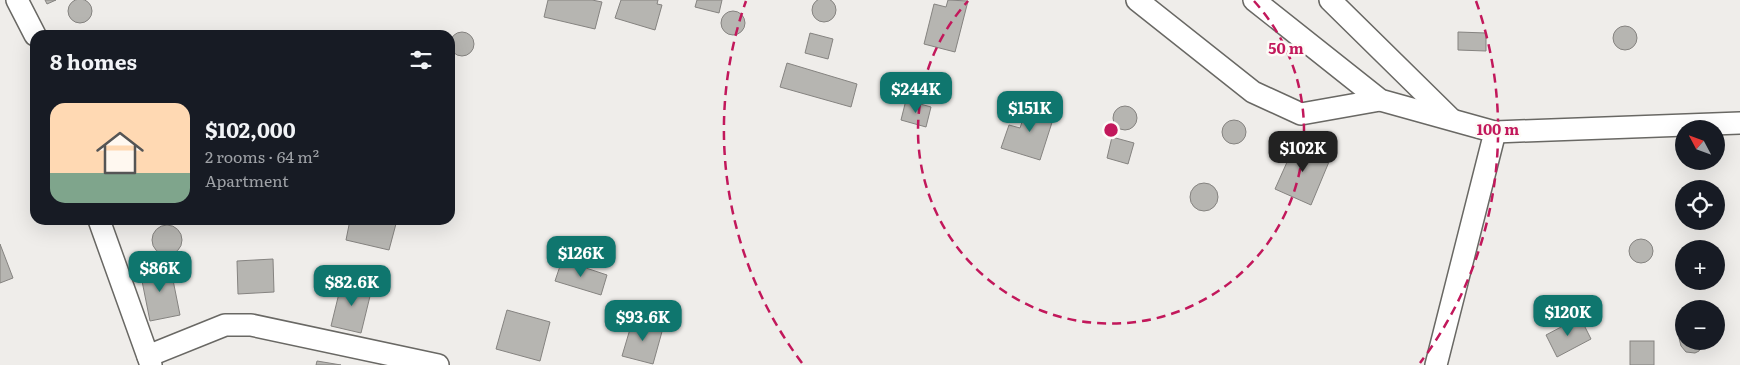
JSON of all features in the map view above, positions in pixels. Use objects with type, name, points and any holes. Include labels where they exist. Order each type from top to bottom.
[{"type":"street","points":[[17,0],[33,30]]},
{"type":"street","points":[[1137,0],[1252,92],[1301,114],[1380,100]]},
{"type":"street","points":[[1254,0],[1380,100],[1495,132],[1740,123]]},
{"type":"street","points":[[1330,0],[1452,120]]},
{"type":"street","points":[[1436,365],[1495,132]]},
{"type":"street","points":[[101,225],[149,361],[225,325],[252,325],[438,365]]},
{"type":"building","points":[[80,-1],[88,3],[92,11],[88,19],[80,23],[72,19],[68,11],[72,3]]},
{"type":"building","points":[[819,-1],[829,-1],[835,5],[835,15],[829,21],[819,21],[813,15],[813,5]]},
{"type":"building","points":[[45,0],[56,0],[47,4]]},
{"type":"building","points":[[548,0],[592,0],[602,2],[595,29],[544,17]]},
{"type":"building","points":[[621,0],[658,0],[657,4],[662,5],[655,30],[615,18]]},
{"type":"building","points":[[697,0],[722,0],[719,13],[695,7]]},
{"type":"building","points":[[948,0],[968,1],[955,52],[924,44],[934,4],[946,7]]},
{"type":"building","points":[[733,11],[742,14],[745,23],[742,32],[733,35],[724,32],[721,23],[724,14]]},
{"type":"building","points":[[1625,26],[1634,29],[1637,38],[1634,47],[1625,50],[1616,47],[1613,38],[1616,29]]},
{"type":"building","points":[[1458,32],[1486,33],[1486,51],[1458,50]]},
{"type":"building","points":[[467,33],[473,39],[474,44],[471,53],[462,56],[455,54],[455,34]]},
{"type":"building","points":[[810,33],[833,39],[828,59],[805,53]]},
{"type":"building","points":[[787,63],[857,84],[851,107],[780,87]]},
{"type":"building","points":[[936,74],[945,77],[948,86],[945,95],[936,98],[927,95],[924,86],[927,77]]},
{"type":"building","points":[[906,100],[931,107],[926,127],[901,120]]},
{"type":"building","points":[[1028,104],[1055,113],[1040,160],[1001,148],[1009,125],[1020,128]]},
{"type":"building","points":[[1125,106],[1134,109],[1137,118],[1134,127],[1125,130],[1116,127],[1113,118],[1116,109]]},
{"type":"building","points":[[1234,120],[1243,123],[1246,132],[1243,141],[1234,144],[1225,141],[1222,132],[1225,123]]},
{"type":"building","points":[[1112,137],[1134,143],[1128,164],[1107,158]]},
{"type":"building","points":[[1296,142],[1331,157],[1311,205],[1275,189]]},
{"type":"building","points":[[1204,183],[1214,187],[1218,197],[1214,207],[1204,211],[1194,207],[1190,197],[1194,187]]},
{"type":"building","points":[[167,225],[178,229],[182,240],[178,251],[167,255],[156,251],[152,240],[156,229]]},
{"type":"building","points":[[349,225],[396,225],[389,250],[346,240]]},
{"type":"building","points":[[1641,239],[1650,242],[1653,251],[1650,260],[1641,263],[1632,260],[1629,251],[1632,242]]},
{"type":"building","points":[[0,244],[13,278],[0,283]]},
{"type":"building","points":[[273,259],[274,292],[238,294],[237,261]]},
{"type":"building","points":[[562,260],[607,275],[601,295],[555,281]]},
{"type":"building","points":[[170,265],[180,315],[150,321],[140,271]]},
{"type":"building","points":[[342,281],[372,288],[361,333],[331,326]]},
{"type":"building","points":[[507,310],[550,322],[540,361],[496,349]]},
{"type":"building","points":[[1580,317],[1591,339],[1557,357],[1546,335]]},
{"type":"building","points":[[633,319],[663,328],[653,364],[622,356]]},
{"type":"building","points":[[1630,341],[1654,341],[1654,365],[1630,365]]},
{"type":"building","points":[[1684,350],[1700,350],[1695,353]]},
{"type":"building","points":[[317,361],[341,365],[316,365]]}]
